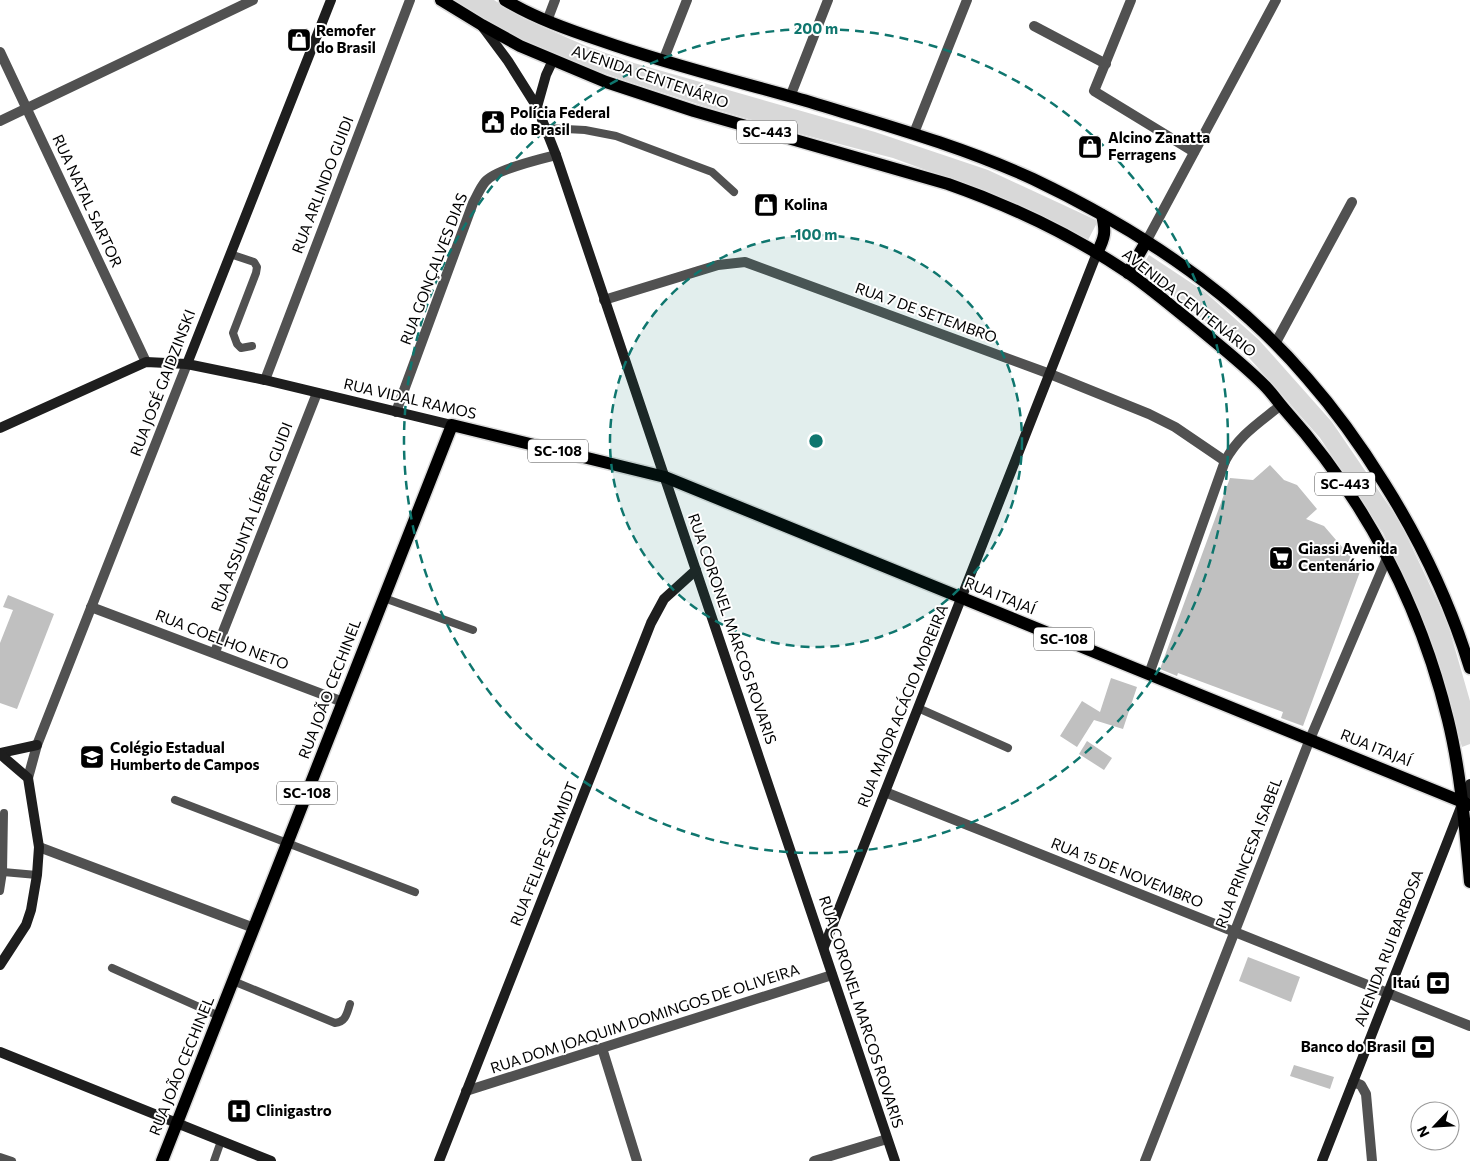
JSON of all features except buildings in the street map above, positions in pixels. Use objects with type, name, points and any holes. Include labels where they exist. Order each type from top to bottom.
[{"type":"main road","name":"AVENIDA CENTENÁRIO","points":[[441,0],[520,46],[606,82],[694,111],[948,184],[986,198],[1052,228],[1128,273],[1180,313],[1245,368],[1266,386],[1313,440],[1348,488],[1387,558],[1410,606],[1435,674],[1448,721],[1466,803],[1470,882]]},
{"type":"main road","name":"AVENIDA CENTENÁRIO","points":[[505,0],[547,21],[595,39],[663,61],[914,133],[1024,176],[1080,202],[1188,270],[1223,297],[1275,344],[1330,404],[1352,434],[1396,502],[1436,578],[1470,668]]},
{"type":"main road","points":[[1097,253],[1105,237],[1102,215]]},
{"type":"main road","points":[[1128,273],[1146,242]]},
{"type":"main road","name":"RUA VIDAL RAMOS","points":[[452,425],[665,477]]},
{"type":"main road","name":"RUA JOÃO CECHINEL","points":[[162,1161],[452,425]]},
{"type":"main road","name":"RUA ITAJAÍ","points":[[665,477],[1466,803]]},
{"type":"street","points":[[0,121],[253,0]]},
{"type":"street","name":"RUA JOSÉ GAIDZINSKI","points":[[28,778],[37,745],[331,0]]},
{"type":"street","name":"RUA ARLINDO GUIDI","points":[[265,380],[410,0]]},
{"type":"street","points":[[547,21],[555,0]]},
{"type":"street","points":[[663,61],[687,0]]},
{"type":"street","points":[[790,97],[828,0]]},
{"type":"street","points":[[914,133],[966,0]]},
{"type":"street","points":[[1131,0],[1094,91],[1194,152]]},
{"type":"street","points":[[1146,242],[1276,0]]},
{"type":"street","name":"RUA CORONEL MARCOS ROVARIS","points":[[482,25],[508,61],[537,107],[556,155],[895,1161]]},
{"type":"street","points":[[1034,26],[1106,64]]},
{"type":"street","name":"RUA NATAL SARTOR","points":[[0,52],[146,362]]},
{"type":"street","points":[[537,107],[546,75],[553,60]]},
{"type":"street","name":"RUA GONÇALVES DIAS","points":[[396,412],[473,203],[486,180],[504,171],[556,155]]},
{"type":"street","points":[[1275,344],[1352,202]]},
{"type":"street","name":"RUA MAJOR ACÁCIO MOREIRA","points":[[824,947],[1097,253]]},
{"type":"street","name":"RUA 7 DE SETEMBRO","points":[[604,300],[718,265],[745,262],[1050,374],[1149,414],[1175,428],[1225,461]]},
{"type":"street","points":[[0,428],[146,362]]},
{"type":"street","name":"RUA VIDAL RAMOS","points":[[146,362],[187,364],[265,380],[452,425]]},
{"type":"street","name":"RUA ASSUNTA LÍBERA GUIDI","points":[[215,652],[316,393]]},
{"type":"street","points":[[1150,674],[1225,461],[1233,446],[1245,434],[1281,405]]},
{"type":"street","name":"RUA PRINCESA ISABEL","points":[[1145,1161],[1310,739],[1387,558]]},
{"type":"street","name":"RUA FELIPE SCHMIDT","points":[[439,1161],[651,623],[664,599],[696,570]]},
{"type":"street","name":"RUA COELHO NETO","points":[[91,607],[215,652],[343,702]]},
{"type":"street","points":[[0,753],[37,745]]},
{"type":"street","points":[[0,753],[28,778],[40,847],[31,910],[26,925],[15,945],[0,965]]},
{"type":"street","name":"AVENIDA RUI BARBOSA","points":[[1322,1161],[1387,993],[1466,803],[1470,784]]},
{"type":"street","name":"RUA 15 DE NOVEMBRO","points":[[885,792],[1470,1026]]},
{"type":"street","points":[[40,847],[254,928]]},
{"type":"street","name":"RUA DOM JOAQUIM DOMINGOS DE OLIVEIRA","points":[[466,1091],[832,975]]},
{"type":"street","points":[[602,1048],[638,1161]]},
{"type":"street","points":[[0,1052],[271,1161]]},
{"type":"street","points":[[1353,1082],[1361,1085],[1366,1094],[1372,1161]]},
{"type":"street","points":[[814,1161],[887,1138]]},
{"type":"lane","points":[[546,128],[585,130],[616,136],[712,172],[734,192]]},
{"type":"lane","points":[[230,254],[254,262],[257,267],[233,333],[237,344],[241,348],[252,346]]},
{"type":"lane","points":[[384,598],[473,630]]},
{"type":"lane","points":[[918,708],[1008,748]]},
{"type":"lane","points":[[175,800],[415,892]]},
{"type":"lane","points":[[0,891],[3,872],[4,813]]},
{"type":"lane","points":[[3,872],[37,875]]},
{"type":"lane","points":[[112,968],[220,1016]]},
{"type":"lane","points":[[233,982],[335,1023],[344,1020],[350,1004]]},
{"type":"lane","points":[[214,1161],[220,1142]]},
{"type":"lane","points":[[0,1157],[12,1161]]},
{"type":"shaded area","points":[[449,0],[494,0],[523,18],[586,46],[634,63],[875,132],[988,170],[1098,221],[1088,240],[1035,212],[893,158],[704,106],[551,54],[492,25]]},
{"type":"shaded area","points":[[1149,255],[1205,292],[1259,340],[1332,422],[1400,522],[1447,621],[1470,701],[1470,744],[1462,747],[1427,629],[1383,533],[1320,438],[1243,351],[1140,270]]},
{"type":"place","name":"Remofer do Brasil","points":[[299,40]]},
{"type":"place","name":"Polícia Federal do Brasil","points":[[493,122]]},
{"type":"place","name":"Alcino Zanatta Ferragens","points":[[1090,147]]},
{"type":"place","name":"Kolina","points":[[766,205]]},
{"type":"place","name":"Giassi Avenida Centenário","points":[[1281,558]]},
{"type":"place","name":"Colégio Estadual Humberto de Campos","points":[[92,757]]},
{"type":"place","name":"Itaú","points":[[1438,983]]},
{"type":"place","name":"Banco do Brasil","points":[[1423,1047]]},
{"type":"place","name":"Clinigastro","points":[[239,1111]]}]
